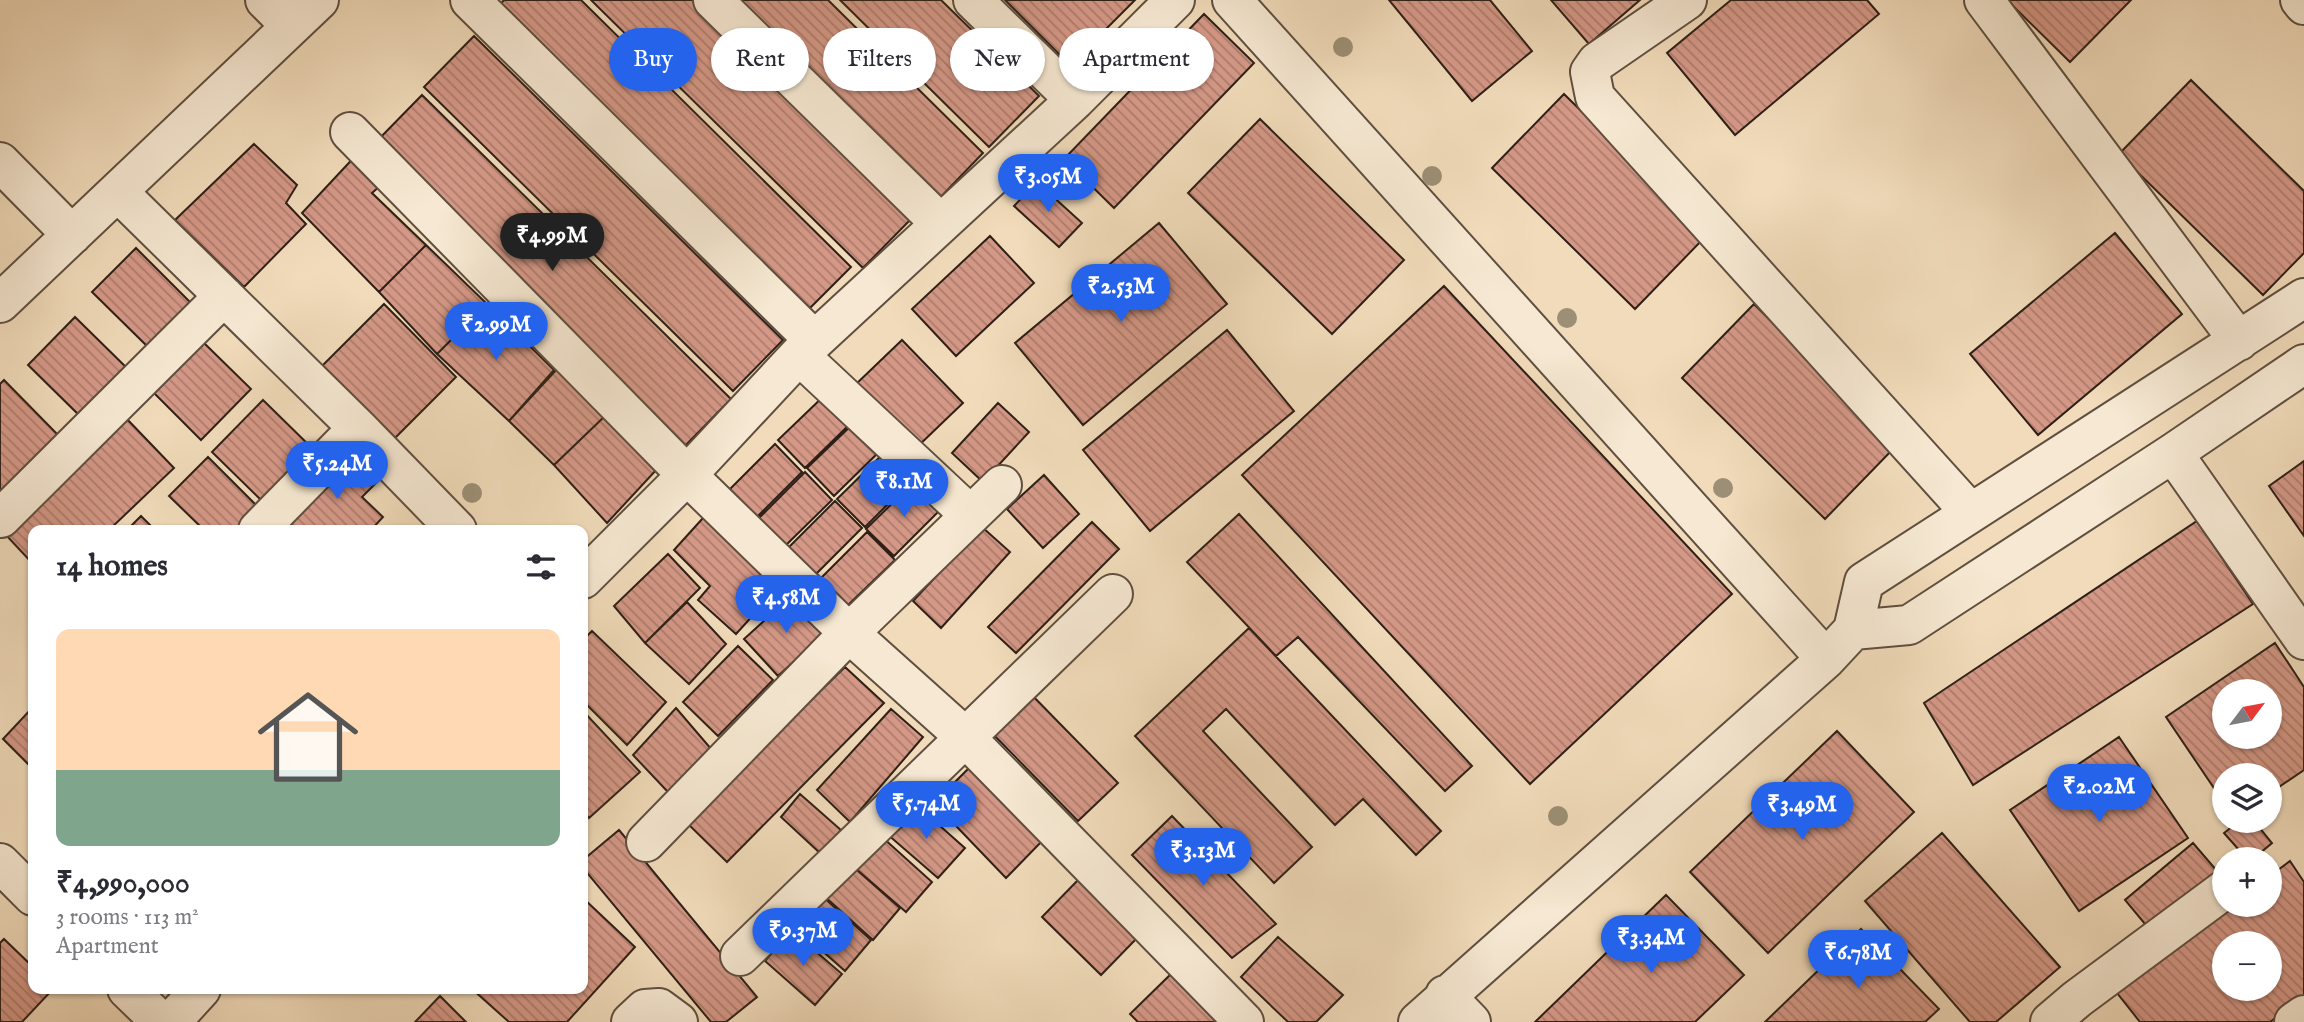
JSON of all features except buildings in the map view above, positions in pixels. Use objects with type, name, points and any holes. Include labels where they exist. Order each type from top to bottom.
[{"type":"street","points":[[265,0],[291,26]]},
{"type":"street","points":[[0,303],[119,193],[319,0]]},
{"type":"street","points":[[470,0],[969,514]]},
{"type":"street","points":[[713,0],[940,223]]},
{"type":"street","points":[[973,0],[1075,100]]},
{"type":"street","points":[[588,574],[687,475],[807,347],[1075,100],[1175,0]]},
{"type":"street","points":[[1232,0],[1826,659]]},
{"type":"street","points":[[1687,0],[1597,62],[1590,72],[1595,97],[1970,512]]},
{"type":"street","points":[[1853,630],[1909,625],[2295,370],[2247,336],[1984,0]]},
{"type":"street","points":[[2300,0],[2304,5]]},
{"type":"street","points":[[350,132],[687,475],[849,633],[964,736],[1244,1022]]},
{"type":"street","points":[[0,162],[72,235]]},
{"type":"street","points":[[119,193],[358,428],[452,525]]},
{"type":"street","points":[[1,518],[225,296]]},
{"type":"street","points":[[1418,1022],[1458,1009],[1826,659],[1853,630],[1864,582],[2304,298]]},
{"type":"street","points":[[263,525],[358,428]]},
{"type":"street","points":[[2173,453],[2304,640]]},
{"type":"street","points":[[646,842],[849,633],[1002,485]]},
{"type":"street","points":[[740,956],[1113,594]]},
{"type":"street","points":[[0,863],[28,891]]},
{"type":"street","points":[[2075,1014],[2212,900]]},
{"type":"street","points":[[132,994],[161,1022]]},
{"type":"street","points":[[171,1022],[196,994]]},
{"type":"street","points":[[631,1022],[645,1009],[659,1008],[678,1022]]},
{"type":"street","points":[[2294,1022],[2304,1014]]}]
